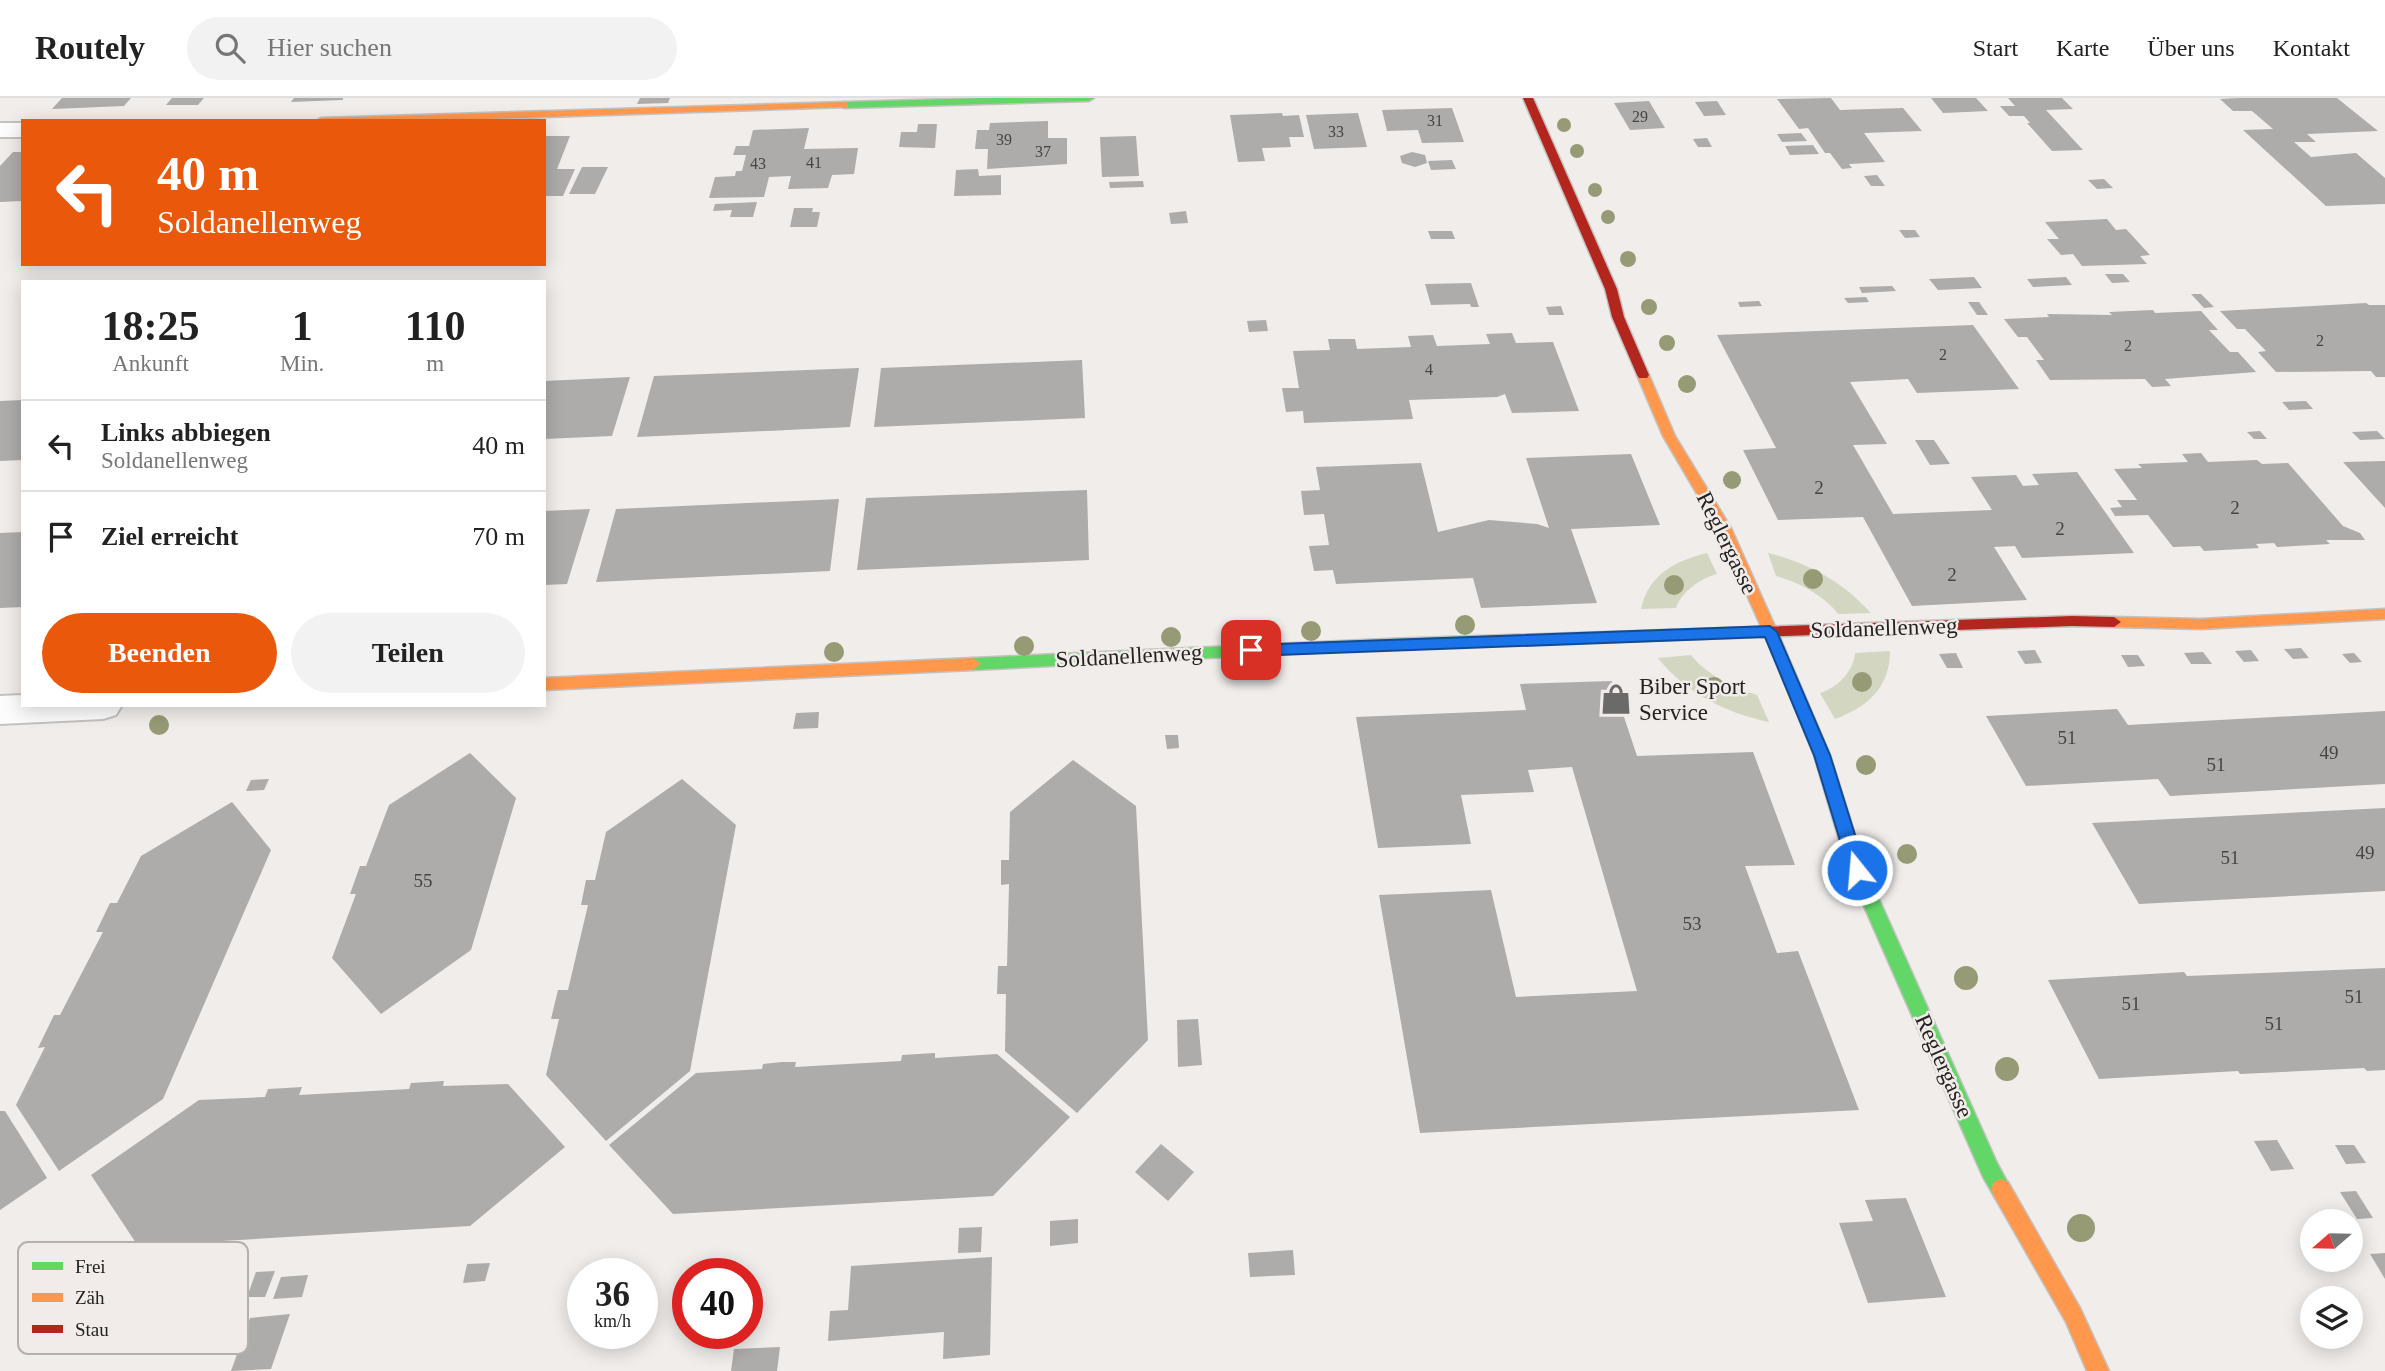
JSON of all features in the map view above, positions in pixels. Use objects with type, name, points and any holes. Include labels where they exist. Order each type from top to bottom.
[{"type":"street","points":[[388,119],[1088,98]]},
{"type":"street","name":"Reglergasse","points":[[1528,98],[1611,289],[1618,317],[1669,436],[1724,528],[1770,632],[1822,755],[1857,870],[1984,1157],[2073,1315],[2098,1371]]},
{"type":"street","points":[[0,130],[21,130]]},
{"type":"street","name":"Soldanellenweg","points":[[546,684],[1374,645],[2072,621],[2202,624],[2385,614]]},
{"type":"street","points":[[0,710],[62,707]]},
{"type":"green space","points":[[1707,553],[1717,574],[1692,587],[1676,608],[1641,609],[1650,587],[1665,571],[1684,560]]},
{"type":"green space","points":[[1768,553],[1797,562],[1824,575],[1849,592],[1871,613],[1838,614],[1810,590],[1776,576]]},
{"type":"green space","points":[[1890,651],[1886,675],[1875,694],[1858,708],[1835,719],[1820,693],[1843,678],[1852,666],[1855,653]]},
{"type":"green space","points":[[1691,655],[1721,680],[1757,695],[1769,722],[1737,713],[1708,700],[1681,682],[1658,658]]},
{"type":"building","points":[[62,98],[131,98],[124,106],[52,109]]},
{"type":"building","points":[[172,98],[204,98],[198,105],[166,105]]},
{"type":"building","points":[[294,98],[343,98],[343,100],[291,102]]},
{"type":"building","points":[[640,98],[670,98],[668,103],[637,104]]},
{"type":"building","points":[[1831,98],[1840,110],[1903,108],[1922,131],[1864,133],[1885,162],[1849,164],[1852,168],[1842,169],[1830,153],[1825,153],[1808,128],[1799,129],[1777,99]]},
{"type":"building","points":[[1931,98],[1976,98],[1988,111],[1943,113]]},
{"type":"building","points":[[2008,98],[2062,98],[2073,109],[2046,110],[2083,150],[2052,151],[2024,116],[2009,116],[2000,106],[2015,106]]},
{"type":"building","points":[[2337,98],[2378,131],[2307,134],[2316,142],[2294,142],[2311,157],[2356,153],[2385,178],[2385,204],[2326,206],[2243,130],[2273,129],[2252,111],[2233,111],[2220,99]]},
{"type":"building","points":[[1649,101],[1665,128],[1630,130],[1614,103]]},
{"type":"building","points":[[1717,101],[1726,115],[1704,116],[1695,102]]},
{"type":"building","points":[[1452,108],[1464,142],[1422,143],[1418,130],[1387,131],[1382,110]]},
{"type":"building","points":[[1282,113],[1283,116],[1299,115],[1304,137],[1289,137],[1291,147],[1262,148],[1265,161],[1238,162],[1230,115]]},
{"type":"building","points":[[1358,113],[1367,147],[1314,149],[1306,115]]},
{"type":"building","points":[[1048,121],[1048,138],[1067,138],[1067,164],[987,169],[988,149],[975,149],[977,130],[989,130],[990,123]]},
{"type":"building","points":[[918,124],[937,124],[935,148],[899,147],[901,132],[917,132]]},
{"type":"building","points":[[809,128],[804,149],[858,148],[854,174],[832,175],[828,188],[788,189],[791,176],[769,177],[764,197],[709,198],[715,177],[735,176],[736,171],[742,171],[746,155],[733,155],[736,146],[749,146],[753,130]]},
{"type":"building","points":[[1801,133],[1807,141],[1782,142],[1777,134]]},
{"type":"building","points":[[546,136],[570,136],[557,169],[575,169],[563,196],[546,196]]},
{"type":"building","points":[[1136,136],[1139,176],[1102,177],[1100,137]]},
{"type":"building","points":[[1707,138],[1712,147],[1698,147],[1693,139]]},
{"type":"building","points":[[1813,145],[1819,154],[1790,155],[1785,146]]},
{"type":"building","points":[[13,152],[21,152],[21,201],[0,202],[0,166]]},
{"type":"building","points":[[1412,152],[1425,155],[1427,163],[1415,167],[1402,163],[1400,156]]},
{"type":"building","points":[[1452,160],[1456,169],[1431,170],[1428,161]]},
{"type":"building","points":[[582,167],[608,167],[595,194],[569,194]]},
{"type":"building","points":[[978,169],[979,176],[1001,175],[1001,195],[954,196],[956,170]]},
{"type":"building","points":[[1877,175],[1885,186],[1871,186],[1864,176]]},
{"type":"building","points":[[2104,179],[2113,188],[2097,189],[2088,180]]},
{"type":"building","points":[[1143,181],[1144,187],[1110,188],[1109,182]]},
{"type":"building","points":[[757,202],[753,217],[730,217],[732,210],[713,211],[715,204]]},
{"type":"building","points":[[794,208],[813,208],[812,212],[820,212],[817,227],[790,227]]},
{"type":"building","points":[[1186,211],[1188,223],[1171,224],[1169,213]]},
{"type":"building","points":[[2107,219],[2116,230],[2126,229],[2150,255],[2140,256],[2147,264],[2082,266],[2073,254],[2061,255],[2047,239],[2059,239],[2045,222]]},
{"type":"building","points":[[1899,230],[1915,230],[1920,237],[1905,238]]},
{"type":"building","points":[[1428,231],[1452,231],[1455,239],[1431,239]]},
{"type":"building","points":[[2105,274],[2123,274],[2130,282],[2112,283]]},
{"type":"building","points":[[1974,277],[1982,288],[1938,290],[1929,279]]},
{"type":"building","points":[[2066,277],[2072,285],[2033,287],[2027,279]]},
{"type":"building","points":[[1471,283],[1479,307],[1471,307],[1470,304],[1431,305],[1425,284]]},
{"type":"building","points":[[1892,286],[1896,291],[1862,293],[1859,287]]},
{"type":"building","points":[[2191,294],[2201,294],[2214,307],[2204,308]]},
{"type":"building","points":[[1866,297],[1869,302],[1848,303],[1844,298]]},
{"type":"building","points":[[1759,301],[1762,306],[1740,307],[1738,302]]},
{"type":"building","points":[[1968,302],[1979,302],[1988,315],[1977,315]]},
{"type":"building","points":[[2366,303],[2385,305],[2385,377],[2376,377],[2371,371],[2276,372],[2258,352],[2266,351],[2245,329],[2237,329],[2220,311]]},
{"type":"building","points":[[1561,306],[1564,315],[1549,315],[1546,307]]},
{"type":"building","points":[[2153,310],[2155,313],[2201,311],[2218,330],[2209,330],[2230,352],[2238,352],[2256,372],[2165,379],[2171,386],[2152,387],[2145,379],[2050,380],[2036,360],[2044,360],[2027,337],[2018,337],[2004,319],[2049,317],[2047,314],[2112,315],[2109,312]]},
{"type":"building","points":[[1266,320],[1268,331],[1249,332],[1247,321]]},
{"type":"building","points":[[1973,325],[2019,389],[1917,393],[1908,379],[1850,382],[1887,444],[1853,445],[1893,514],[1992,510],[1971,477],[2016,475],[2023,486],[2039,485],[2032,474],[2077,472],[2134,553],[2022,558],[2015,546],[1994,547],[2027,600],[1912,606],[1863,517],[1778,520],[1743,450],[1776,448],[1717,335]]},
{"type":"building","points":[[1512,333],[1516,343],[1553,342],[1579,411],[1512,413],[1505,394],[1497,397],[1409,400],[1413,419],[1304,423],[1303,411],[1286,412],[1282,388],[1299,388],[1293,351],[1330,350],[1328,339],[1355,339],[1357,349],[1411,347],[1408,336],[1433,335],[1437,346],[1490,344],[1486,334]]},
{"type":"building","points":[[1082,360],[1085,418],[874,427],[881,368]]},
{"type":"building","points":[[859,368],[850,427],[637,437],[654,376]]},
{"type":"building","points":[[630,377],[612,436],[546,439],[546,381]]},
{"type":"building","points":[[21,400],[21,460],[0,461],[0,401]]},
{"type":"building","points":[[2306,401],[2313,409],[2289,410],[2282,402]]},
{"type":"building","points":[[2260,431],[2267,439],[2254,439],[2247,432]]},
{"type":"building","points":[[2377,431],[2385,439],[2360,440],[2352,432]]},
{"type":"building","points":[[1915,440],[1934,440],[1950,464],[1930,465]]},
{"type":"building","points":[[2201,453],[2208,462],[2257,460],[2262,464],[2288,463],[2343,526],[2360,533],[2365,540],[2326,540],[2330,544],[2277,547],[2274,543],[2256,544],[2259,548],[2204,551],[2200,546],[2173,547],[2148,515],[2115,516],[2110,508],[2122,507],[2117,500],[2137,500],[2114,469],[2142,468],[2138,464],[2188,462],[2182,454]]},
{"type":"building","points":[[1631,454],[1660,525],[1571,529],[1597,603],[1481,608],[1473,578],[1336,584],[1333,570],[1314,571],[1309,546],[1329,545],[1324,514],[1304,515],[1301,491],[1320,490],[1316,467],[1421,463],[1438,532],[1489,520],[1537,524],[1549,528],[1526,458]]},
{"type":"building","points":[[2385,461],[2385,508],[2343,462]]},
{"type":"building","points":[[1087,490],[1089,560],[857,570],[866,498]]},
{"type":"building","points":[[839,499],[830,571],[596,582],[616,509]]},
{"type":"building","points":[[590,509],[567,584],[546,585],[546,511]]},
{"type":"building","points":[[21,532],[21,607],[0,608],[0,533]]},
{"type":"building","points":[[2301,648],[2309,658],[2293,659],[2284,649]]},
{"type":"building","points":[[2035,650],[2042,663],[2025,664],[2017,651]]},
{"type":"building","points":[[2251,650],[2259,661],[2244,662],[2235,651]]},
{"type":"building","points":[[2203,652],[2212,664],[2191,664],[2184,653]]},
{"type":"building","points":[[1956,653],[1963,668],[1947,668],[1939,654]]},
{"type":"building","points":[[2354,653],[2362,662],[2350,663],[2342,654]]},
{"type":"building","points":[[2121,655],[2138,655],[2145,666],[2128,667]]},
{"type":"building","points":[[1612,681],[1637,756],[1753,752],[1795,865],[1745,866],[1777,953],[1798,951],[1859,1110],[1420,1133],[1379,895],[1491,890],[1516,997],[1637,991],[1572,767],[1528,770],[1534,792],[1461,795],[1471,844],[1378,848],[1356,717],[1526,710],[1520,684]]},
{"type":"building","points":[[2117,709],[2128,725],[2385,711],[2385,784],[2170,796],[2158,779],[2026,786],[1986,716]]},
{"type":"building","points":[[819,712],[818,728],[793,729],[796,713]]},
{"type":"building","points":[[1165,735],[1178,735],[1179,748],[1167,749]]},
{"type":"building","points":[[470,753],[516,798],[471,950],[381,1014],[332,958],[356,894],[350,894],[360,866],[366,866],[389,805]]},
{"type":"building","points":[[1073,760],[1136,806],[1148,1040],[1077,1113],[1005,1051],[1006,994],[997,994],[998,966],[1007,966],[1009,884],[1001,885],[1001,860],[1009,860],[1010,812]]},
{"type":"building","points":[[269,779],[264,790],[246,791],[251,780]]},
{"type":"building","points":[[682,779],[736,825],[690,1071],[606,1141],[546,1075],[559,1019],[551,1019],[558,990],[568,990],[588,905],[581,905],[586,880],[595,880],[606,832]]},
{"type":"building","points":[[232,802],[271,850],[163,1099],[59,1171],[16,1105],[45,1047],[38,1048],[54,1015],[60,1015],[103,932],[96,932],[110,903],[117,903],[141,856]]},
{"type":"building","points":[[2385,808],[2385,891],[2139,904],[2092,823]]},
{"type":"building","points":[[2385,968],[2385,1070],[2367,1071],[2364,1068],[2240,1074],[2238,1071],[2099,1079],[2048,980],[2184,972],[2187,976]]},
{"type":"building","points":[[1198,1019],[1202,1065],[1178,1067],[1177,1020]]},
{"type":"building","points":[[935,1053],[935,1058],[997,1054],[1070,1117],[993,1196],[673,1214],[609,1145],[696,1073],[762,1069],[763,1064],[782,1062],[796,1062],[795,1067],[901,1061],[902,1055]]},
{"type":"building","points":[[444,1081],[443,1086],[508,1084],[565,1147],[470,1226],[204,1242],[135,1242],[91,1175],[199,1100],[265,1097],[268,1089],[302,1087],[299,1095],[409,1089],[411,1083]]},
{"type":"building","points":[[0,1111],[5,1111],[47,1178],[0,1210]]},
{"type":"building","points":[[2277,1140],[2294,1169],[2271,1171],[2254,1141]]},
{"type":"building","points":[[1161,1144],[1194,1172],[1168,1201],[1135,1172]]},
{"type":"building","points":[[2335,1145],[2354,1145],[2366,1163],[2346,1164]]},
{"type":"building","points":[[2356,1191],[2373,1218],[2363,1219],[2363,1209],[2351,1209],[2340,1192]]},
{"type":"building","points":[[1906,1198],[1946,1297],[1868,1303],[1839,1223],[1873,1221],[1865,1200]]},
{"type":"building","points":[[1078,1219],[1078,1243],[1050,1246],[1050,1221]]},
{"type":"building","points":[[982,1227],[981,1252],[958,1253],[959,1228]]},
{"type":"building","points":[[1293,1250],[1295,1275],[1250,1277],[1248,1253]]},
{"type":"building","points":[[2385,1253],[2385,1279],[2370,1254]]},
{"type":"building","points":[[992,1257],[990,1355],[943,1359],[944,1332],[828,1341],[830,1311],[848,1310],[851,1266]]},
{"type":"building","points":[[490,1263],[485,1281],[463,1283],[467,1264]]},
{"type":"building","points":[[275,1271],[265,1297],[248,1297],[256,1272]]},
{"type":"building","points":[[308,1275],[302,1297],[273,1299],[281,1277]]},
{"type":"building","points":[[290,1314],[271,1369],[231,1371],[237,1354],[248,1354],[250,1318]]},
{"type":"building","points":[[780,1347],[777,1371],[731,1371],[734,1349]]},
{"type":"traffic: fast","points":[[844,105],[1089,98]]},
{"type":"traffic: fast","points":[[973,664],[1387,644],[1669,635]]},
{"type":"traffic: fast","points":[[1774,640],[1822,755],[1857,870],[1990,1170],[2001,1189]]},
{"type":"traffic: slow","points":[[386,119],[844,105]]},
{"type":"traffic: slow","points":[[1643,375],[1669,436],[1724,528],[1774,640]]},
{"type":"traffic: slow","points":[[2114,622],[2201,624],[2385,614]]},
{"type":"traffic: slow","points":[[546,684],[973,664]]},
{"type":"traffic: slow","points":[[2001,1189],[2073,1315],[2098,1371]]},
{"type":"traffic: jam","points":[[1528,98],[1611,289],[1618,317],[1643,375]]},
{"type":"traffic: jam","points":[[1669,635],[2072,621],[2114,622]]},
{"type":"place","name":"Biber Sport Service","points":[[1616,699]]},
{"type":"route","points":[[1251,650],[1770,632],[1822,755],[1857,870]]}]
